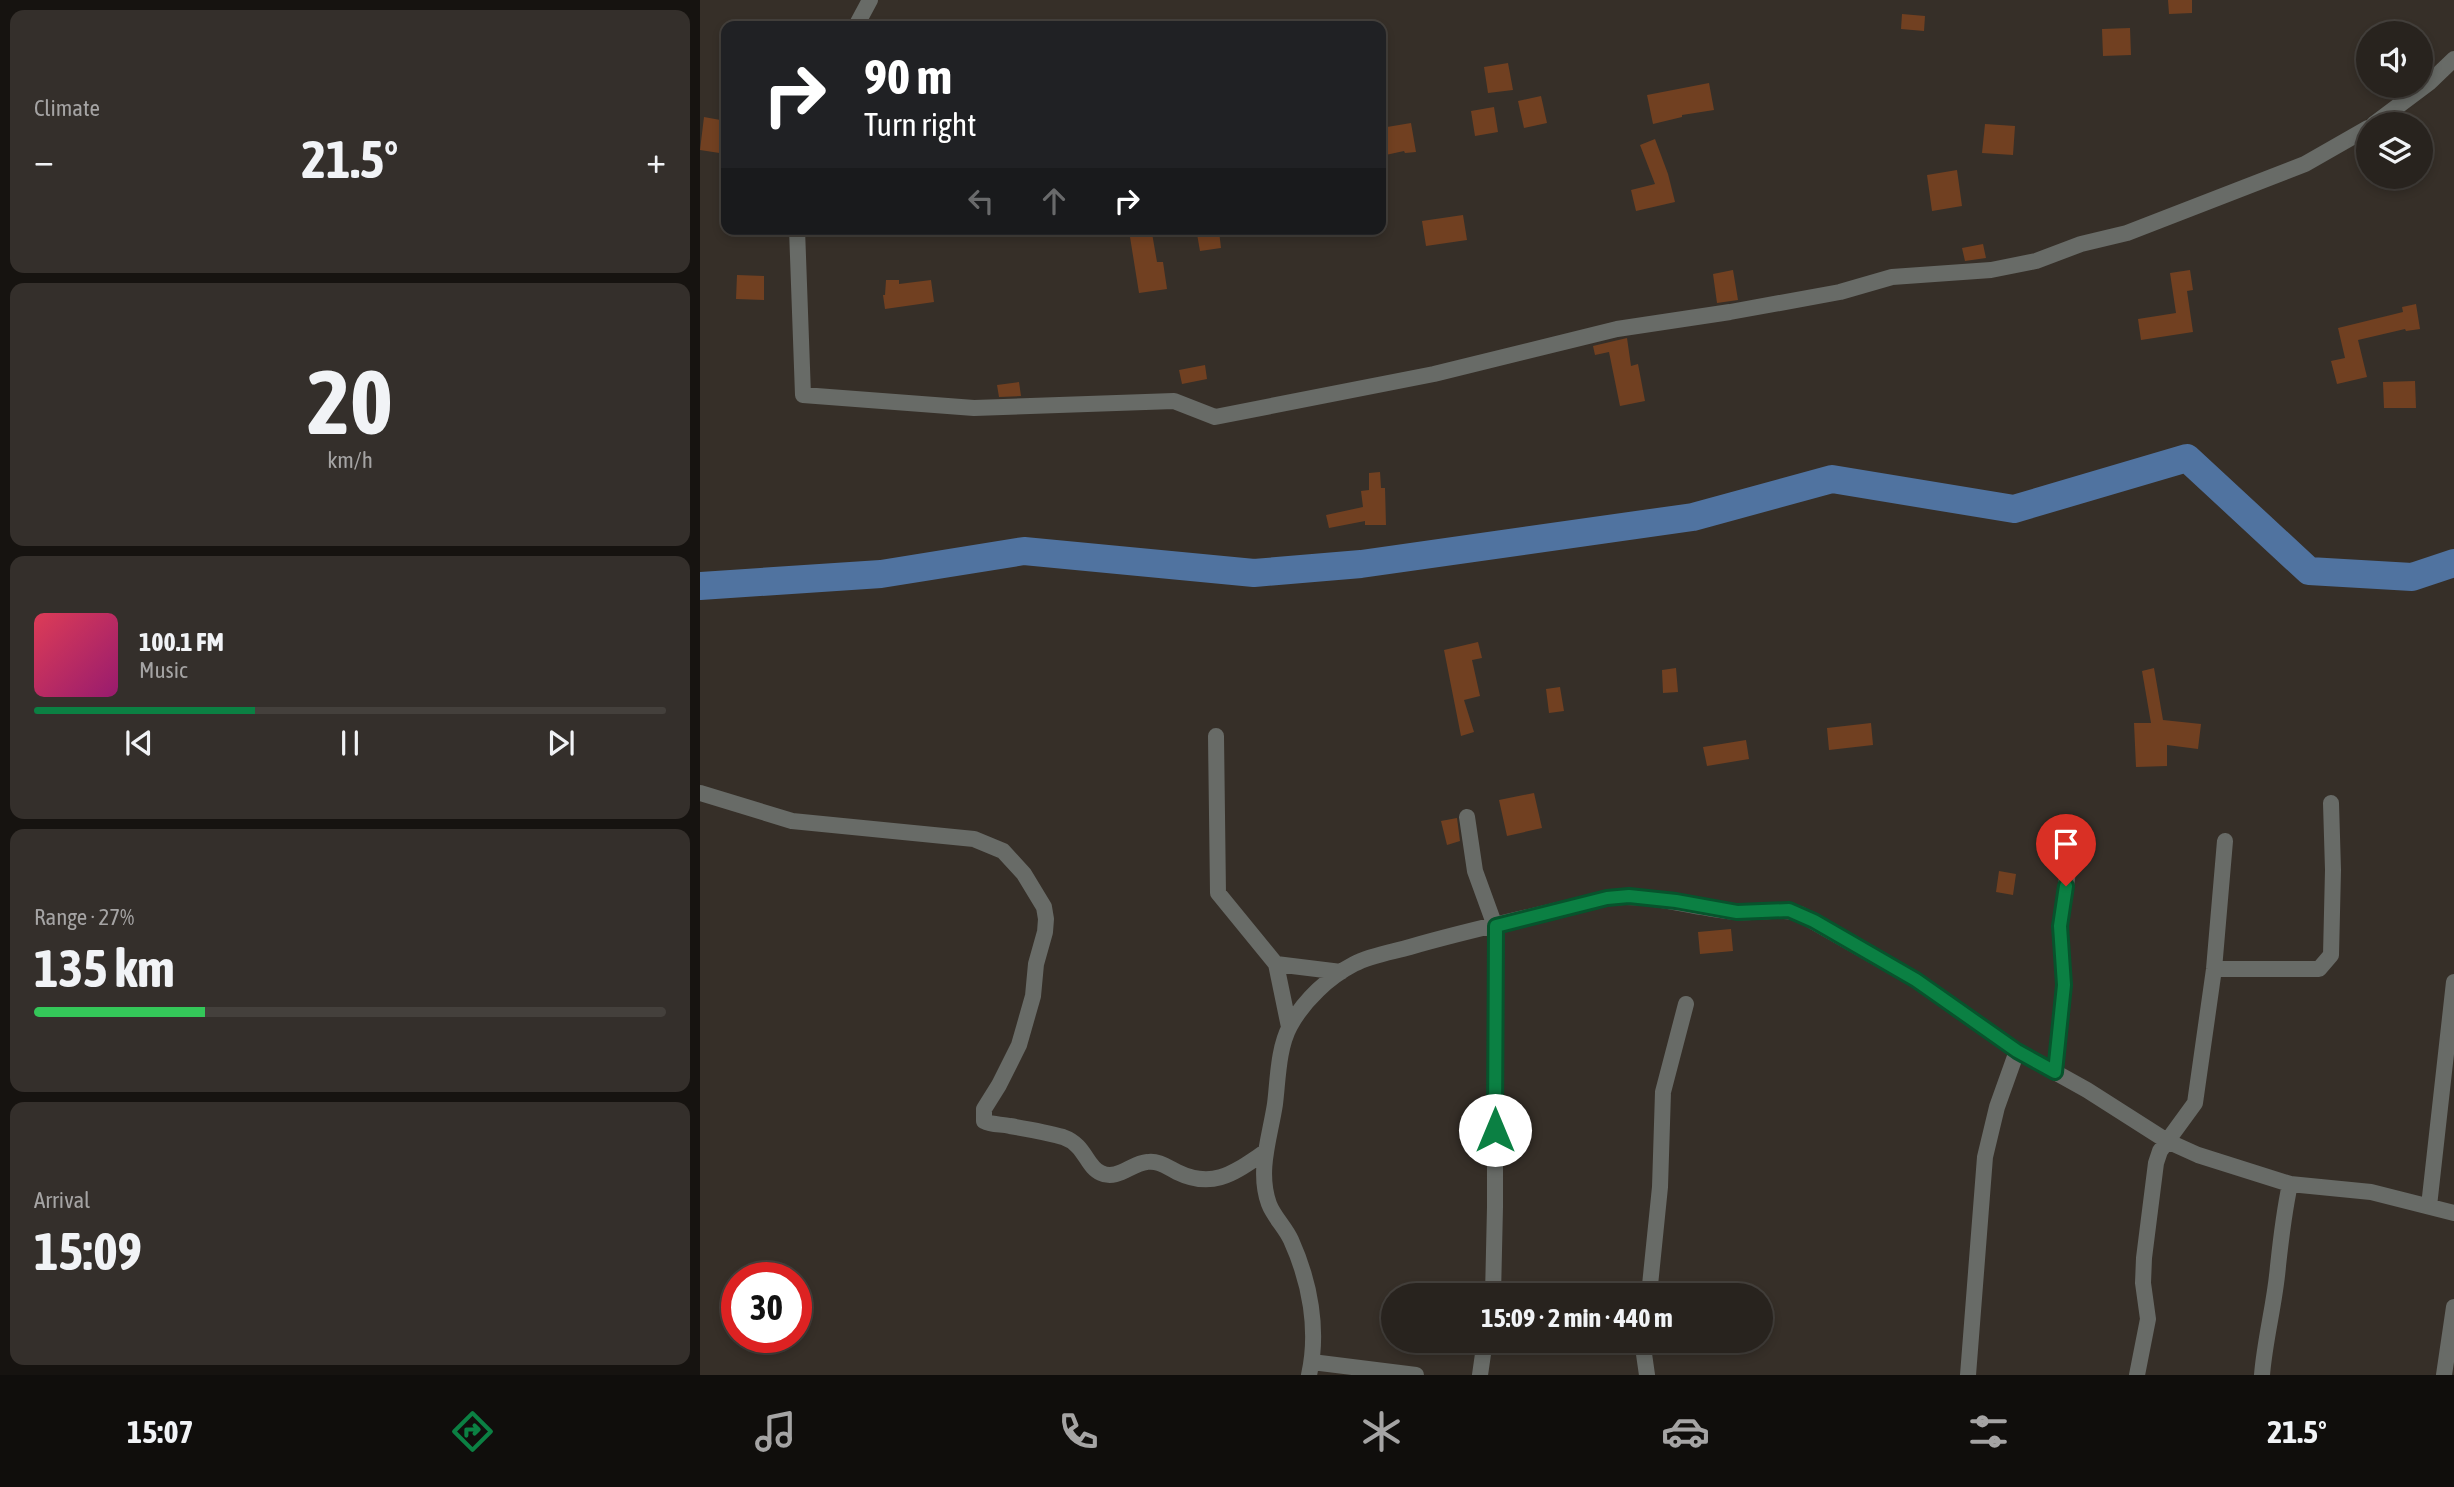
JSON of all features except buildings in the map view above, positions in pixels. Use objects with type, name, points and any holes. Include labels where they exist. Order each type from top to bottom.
[{"type":"street","points":[[859,21],[870,0]]},
{"type":"street","points":[[2390,112],[2430,82],[2454,59]]},
{"type":"street","points":[[797,235],[803,395],[974,408],[1174,401],[1216,417],[1434,374],[1617,329],[1840,292],[1892,277],[1991,270],[2036,261],[2081,244],[2127,233],[2305,164],[2356,135]]},
{"type":"street","points":[[1216,736],[1218,893],[1276,964],[1289,1027]]},
{"type":"street","points":[[700,793],[792,821],[974,838],[1003,851],[1024,874],[1044,907],[1045,932],[1033,996],[1022,1036],[999,1085],[984,1109],[984,1121],[1065,1138],[1079,1146],[1098,1172],[1106,1175],[1151,1161],[1192,1178],[1211,1180],[1230,1174],[1265,1152]]},
{"type":"street","points":[[2214,969],[2319,969],[2331,955],[2331,803]]},
{"type":"street","points":[[1467,817],[1475,871],[1496,926],[1493,1283]]},
{"type":"street","points":[[2137,1375],[2148,1318],[2143,1283],[2144,1258],[2156,1163],[2167,1141],[2195,1103],[2214,969],[2225,841]]},
{"type":"street","points":[[2055,1072],[2064,985],[2060,926],[2069,865]]},
{"type":"street","points":[[1416,1375],[1311,1369],[1314,1328],[1312,1306],[1297,1255],[1268,1203],[1265,1183],[1265,1152],[1289,1027],[1319,989],[1356,963],[1607,898],[1629,896],[1676,901],[1737,912],[1789,910],[1814,921],[1916,980],[2017,1051],[2167,1141],[2209,1159],[2290,1184],[2371,1192],[2454,1213]]},
{"type":"street","points":[[1276,964],[1341,972]]},
{"type":"street","points":[[2430,1206],[2454,982]]},
{"type":"street","points":[[1650,1283],[1660,1186],[1663,1092],[1686,1004]]},
{"type":"street","points":[[1968,1375],[1985,1157],[1997,1107],[2017,1051]]},
{"type":"street","points":[[2262,1375],[2283,1214],[2290,1184]]},
{"type":"street","points":[[2444,1375],[2454,1307]]},
{"type":"street","points":[[1480,1375],[1483,1353]]},
{"type":"street","points":[[1644,1353],[1647,1375]]},
{"type":"waterway","points":[[700,586],[881,574],[1024,551],[1254,573],[1361,564],[1693,517],[1832,479],[2014,509],[2187,458],[2309,571],[2412,577],[2454,563]]},
{"type":"route","points":[[1495,1130],[1496,926],[1607,898],[1629,896],[1737,912],[1789,910],[1814,921],[1916,980],[2017,1051],[2055,1072],[2064,985],[2060,926],[2066,886]]}]
